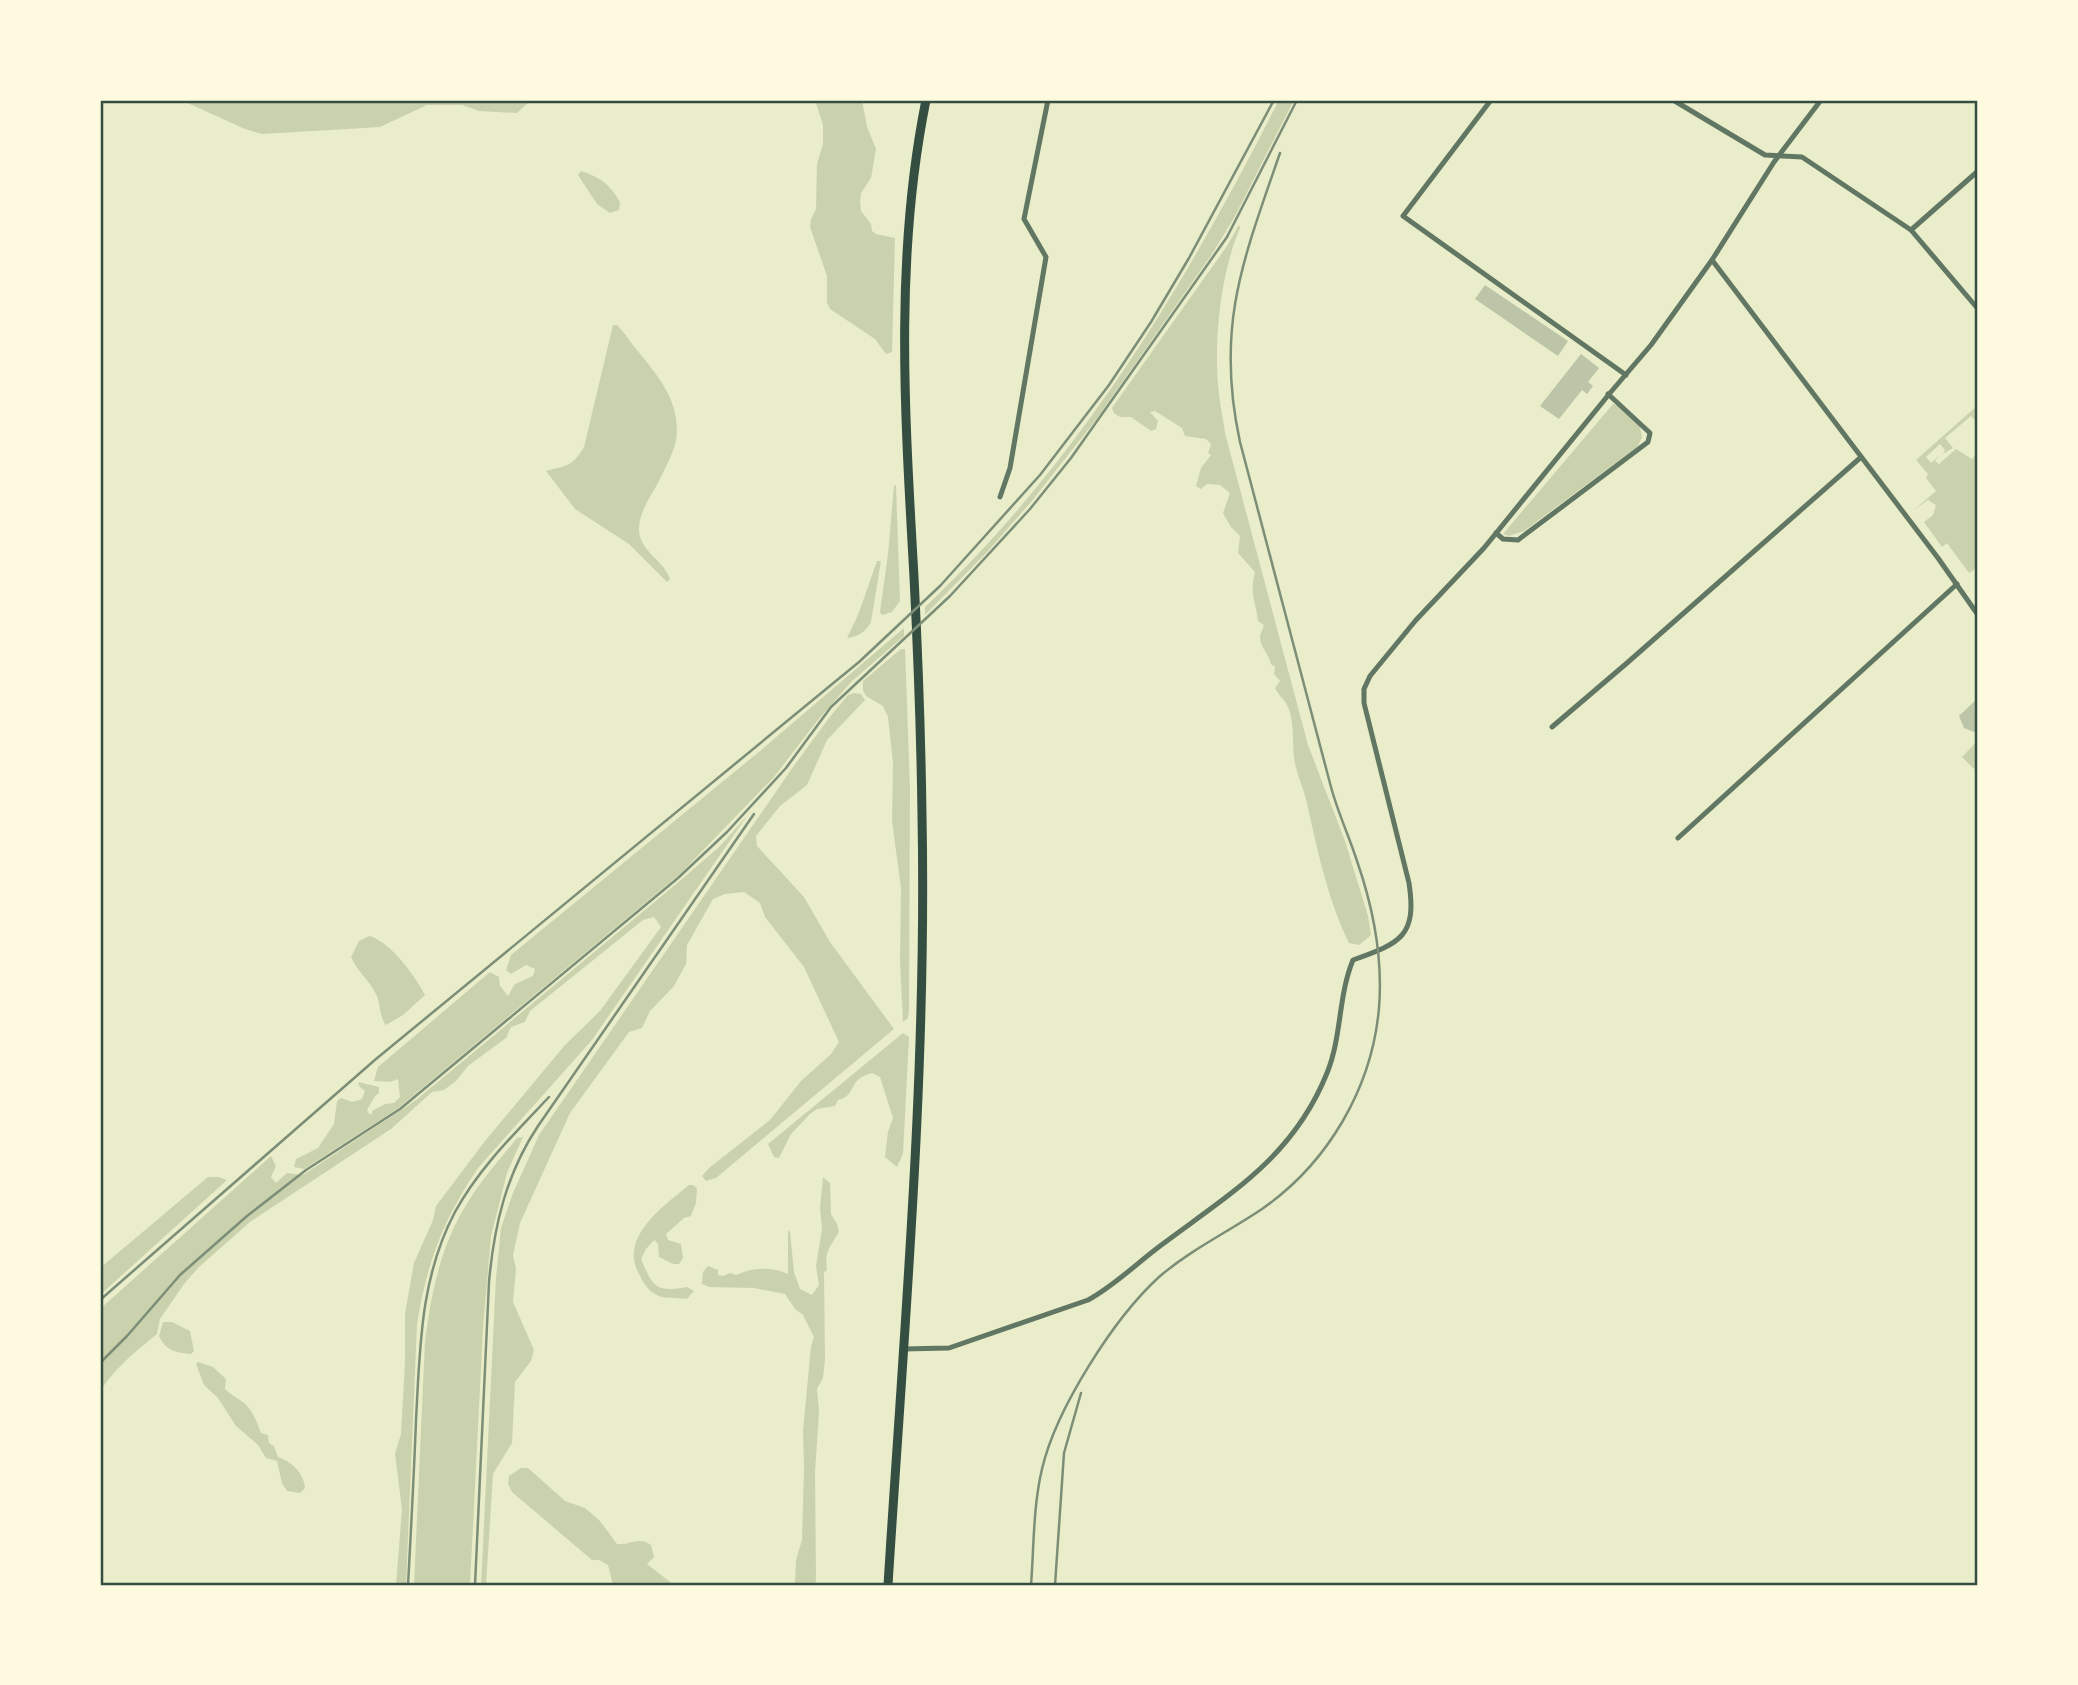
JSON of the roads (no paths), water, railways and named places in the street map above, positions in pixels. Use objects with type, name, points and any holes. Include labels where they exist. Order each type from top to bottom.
[{"type":"main road","points":[[888,1585],[918,1087],[922,946],[922,817],[914,578],[904,419],[904,311],[910,209],[926,100]]},
{"type":"street","points":[[999,497],[1010,468],[1046,257],[1024,219],[1048,100]]},
{"type":"street","points":[[1491,100],[1403,216],[1626,375]]},
{"type":"street","points":[[1674,100],[1765,155],[1802,157],[1911,230],[1978,309]]},
{"type":"street","points":[[903,1349],[949,1348],[1088,1300],[1105,1291],[1252,1178],[1301,1123],[1321,1088],[1335,1050],[1343,993],[1353,960],[1378,951],[1398,939],[1410,923],[1413,908],[1364,703],[1364,690],[1370,676],[1416,620],[1496,533],[1651,345],[1712,260],[1773,162],[1821,100]]},
{"type":"street","points":[[1911,230],[1978,171]]},
{"type":"street","points":[[1712,260],[1978,615]]},
{"type":"street","points":[[1496,533],[1503,539],[1518,540],[1648,442],[1650,433],[1608,394]]},
{"type":"street","points":[[1552,727],[1860,458]]},
{"type":"street","points":[[1678,838],[1957,584]]},
{"type":"railway","points":[[100,1300],[376,1059],[859,662],[940,586],[1040,475],[1109,385],[1189,258],[1274,100]]},
{"type":"railway","points":[[100,1363],[180,1275],[247,1216],[306,1170],[400,1109],[678,878],[727,832],[786,768],[831,707],[950,596],[1030,509],[1071,458],[1227,237],[1297,100]]},
{"type":"railway","points":[[1031,1585],[1035,1512],[1042,1469],[1060,1419],[1089,1366],[1124,1316],[1159,1277],[1196,1250],[1262,1209],[1307,1169],[1343,1121],[1367,1067],[1375,1038],[1380,970],[1372,915],[1363,878],[1331,787],[1240,442],[1233,401],[1230,363],[1237,294],[1244,261],[1280,153]]},
{"type":"railway","points":[[475,1585],[489,1282],[503,1201],[518,1163],[538,1126],[754,814]]},
{"type":"railway","points":[[408,1585],[421,1340],[428,1288],[435,1262],[455,1212],[475,1181],[549,1097]]},
{"type":"railway","points":[[1055,1585],[1064,1453],[1081,1393]]}]
